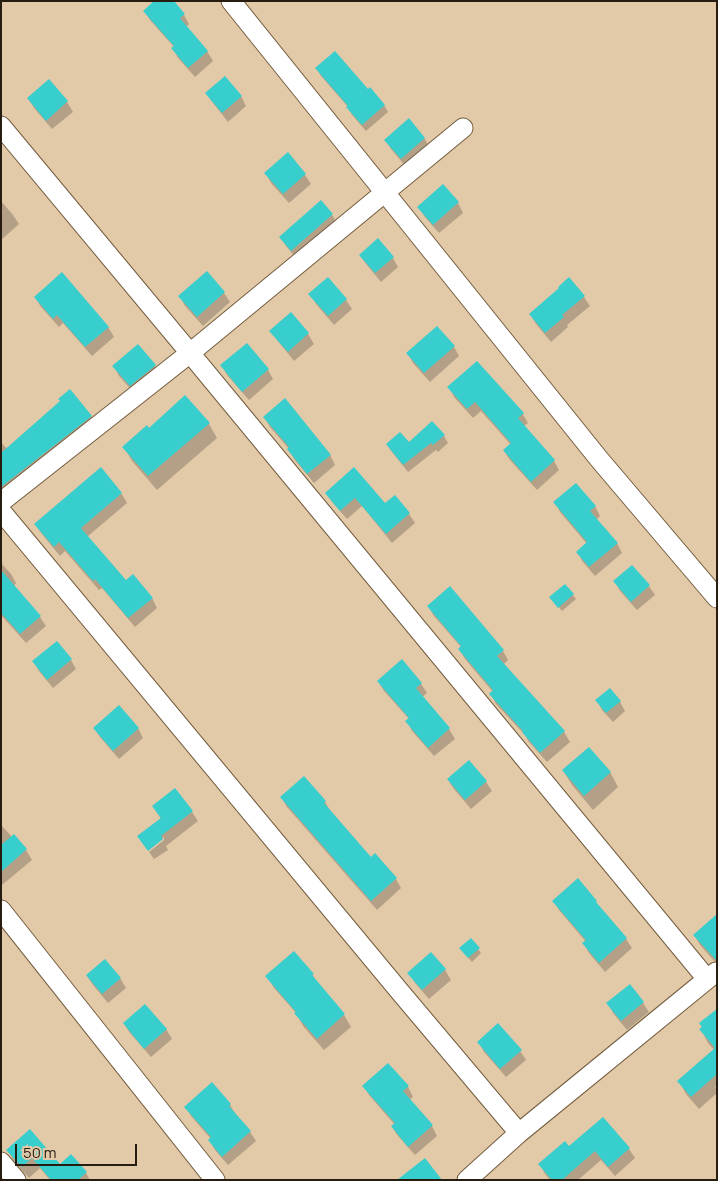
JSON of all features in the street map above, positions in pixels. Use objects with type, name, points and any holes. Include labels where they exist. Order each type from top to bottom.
[{"type":"street","points":[[231,1],[599,459],[717,598]]},
{"type":"street","points":[[1,126],[712,975],[519,1133],[467,1180]]},
{"type":"street","points":[[1,502],[190,352],[463,128]]},
{"type":"street","points":[[1,510],[519,1133]]},
{"type":"street","points":[[1,910],[214,1180]]},
{"type":"street","points":[[1,1162],[16,1180]]},
{"type":"building","points":[[154,1],[174,1],[185,14],[180,18],[208,51],[188,68],[171,48],[174,46],[143,11]]},
{"type":"building","points":[[335,51],[368,89],[370,87],[385,105],[362,125],[315,68]]},
{"type":"building","points":[[225,76],[242,96],[222,113],[205,93]]},
{"type":"building","points":[[49,79],[68,101],[46,121],[27,98]]},
{"type":"building","points":[[409,118],[425,138],[401,159],[384,140]]},
{"type":"building","points":[[288,152],[306,174],[283,194],[264,173]]},
{"type":"building","points":[[443,184],[459,202],[433,225],[417,207]]},
{"type":"building","points":[[321,200],[333,214],[291,251],[279,237]]},
{"type":"building","points":[[378,238],[394,257],[375,273],[359,255]]},
{"type":"building","points":[[207,271],[225,292],[197,317],[178,296]]},
{"type":"building","points":[[62,272],[109,327],[85,347],[57,315],[53,319],[34,297]]},
{"type":"building","points":[[328,277],[347,299],[328,316],[308,294]]},
{"type":"building","points":[[569,277],[585,296],[562,315],[564,317],[545,333],[529,314]]},
{"type":"building","points":[[291,312],[309,333],[288,352],[269,331]]},
{"type":"building","points":[[437,326],[455,346],[424,373],[406,353]]},
{"type":"building","points":[[247,343],[269,369],[242,392],[220,365]]},
{"type":"building","points":[[138,344],[156,365],[130,386],[112,366]]},
{"type":"building","points":[[477,361],[524,413],[518,418],[555,460],[531,482],[503,450],[511,443],[475,402],[467,409],[447,387]]},
{"type":"building","points":[[70,389],[92,416],[1,487],[1,453],[60,401],[58,399]]},
{"type":"building","points":[[185,395],[210,423],[148,476],[122,447],[147,425],[149,428]]},
{"type":"building","points":[[285,398],[331,455],[307,474],[287,449],[289,447],[263,417]]},
{"type":"building","points":[[432,421],[445,435],[433,445],[431,443],[403,465],[386,444],[400,432],[409,442]]},
{"type":"building","points":[[101,467],[122,493],[81,528],[126,580],[133,574],[153,598],[128,618],[95,579],[93,581],[59,542],[54,547],[34,524]]},
{"type":"building","points":[[354,467],[385,503],[395,495],[410,513],[386,534],[355,498],[340,511],[325,493]]},
{"type":"building","points":[[576,483],[596,506],[590,511],[618,543],[589,567],[576,552],[587,542],[553,502]]},
{"type":"building","points":[[632,565],[650,585],[631,602],[613,581]]},
{"type":"building","points":[[1,570],[41,616],[20,634],[1,613]]},
{"type":"building","points":[[565,584],[574,594],[558,608],[549,597]]},
{"type":"building","points":[[450,586],[504,650],[497,656],[565,731],[540,753],[523,731],[489,694],[493,690],[458,649],[461,646],[427,606]]},
{"type":"building","points":[[57,641],[72,659],[47,680],[32,661]]},
{"type":"building","points":[[402,659],[422,683],[416,688],[450,728],[428,748],[405,721],[409,718],[377,681]]},
{"type":"building","points":[[610,688],[621,701],[606,713],[595,700]]},
{"type":"building","points":[[119,705],[139,728],[113,751],[93,728]]},
{"type":"building","points":[[589,747],[611,772],[584,796],[562,770]]},
{"type":"building","points":[[469,760],[487,781],[465,800],[447,779]]},
{"type":"building","points":[[304,776],[326,801],[324,803],[371,857],[375,853],[397,878],[371,901],[280,797]]},
{"type":"building","points":[[175,788],[193,811],[161,836],[163,839],[148,851],[137,836],[161,818],[152,806]]},
{"type":"building","points":[[14,834],[27,849],[1,872],[1,845]]},
{"type":"building","points":[[578,878],[627,938],[599,963],[582,943],[586,940],[552,901]]},
{"type":"building","points":[[717,914],[717,961],[693,935]]},
{"type":"building","points":[[471,938],[480,948],[468,958],[459,948]]},
{"type":"building","points":[[294,951],[345,1014],[317,1039],[265,976]]},
{"type":"building","points":[[431,952],[446,969],[422,990],[407,973]]},
{"type":"building","points":[[105,959],[121,978],[102,994],[86,975]]},
{"type":"building","points":[[630,984],[644,1002],[621,1021],[606,1003]]},
{"type":"building","points":[[145,1004],[167,1029],[144,1049],[123,1023]]},
{"type":"building","points":[[717,1009],[717,1074],[691,1097],[677,1081],[715,1048],[699,1029],[702,1027],[699,1023]]},
{"type":"building","points":[[498,1023],[522,1050],[500,1069],[477,1042]]},
{"type":"building","points":[[388,1063],[409,1086],[403,1091],[433,1125],[408,1147],[391,1126],[395,1123],[362,1086]]},
{"type":"building","points":[[212,1082],[231,1104],[229,1106],[251,1131],[222,1157],[208,1140],[211,1137],[184,1107]]},
{"type":"building","points":[[603,1117],[630,1148],[608,1167],[595,1151],[562,1180],[552,1180],[538,1164],[565,1141],[569,1146]]},
{"type":"building","points":[[30,1129],[60,1164],[71,1154],[87,1172],[78,1180],[51,1180],[32,1158],[22,1167],[6,1150]]},
{"type":"building","points":[[425,1158],[442,1180],[397,1180]]}]
